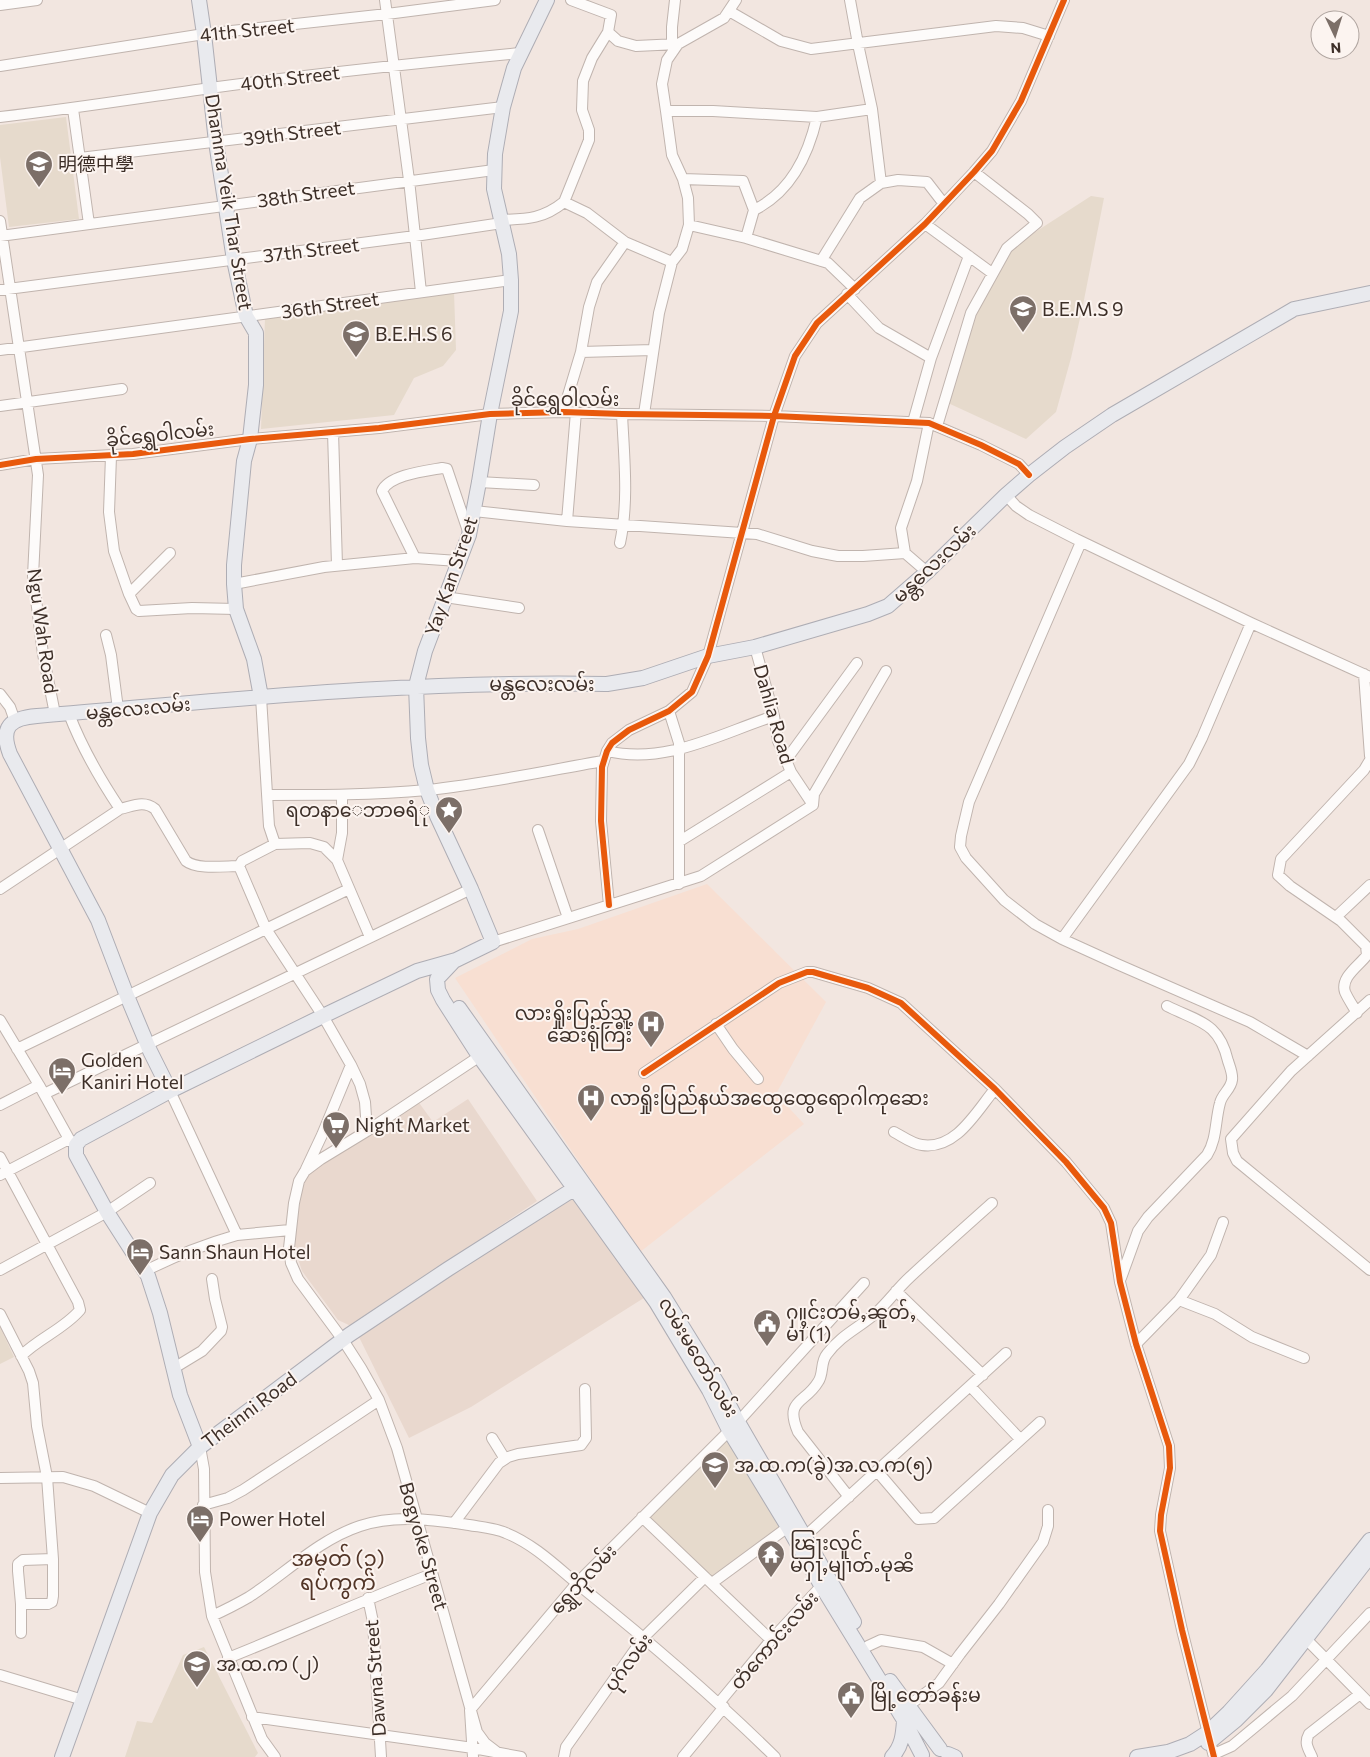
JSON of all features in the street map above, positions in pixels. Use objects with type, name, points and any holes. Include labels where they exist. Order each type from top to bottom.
[{"type":"main road","name":"Dhamma Yeik Thar Street","points":[[199,0],[216,142],[234,260],[246,316],[256,333],[256,385],[250,439],[244,461],[234,565],[234,584],[236,609],[254,659],[261,697]]},
{"type":"main road","name":"Yay Kan Street","points":[[493,942],[427,790],[421,765],[418,738],[416,686],[425,651],[469,535],[474,511],[490,414],[511,311],[512,280],[509,254],[494,189],[494,154],[503,107],[514,68],[547,0]]},
{"type":"main road","name":"မန္တလေးလမ်း","points":[[15,721],[24,717],[416,686],[607,684],[643,678],[708,656],[755,647],[868,614],[888,606],[927,572],[1029,475],[1065,447],[1112,416],[1294,309],[1370,293]]},
{"type":"main road","points":[[15,721],[9,726],[6,733],[6,742],[21,777],[98,920],[127,996],[170,1091]]},
{"type":"main road","points":[[200,1447],[180,1395],[156,1295],[145,1271],[107,1212],[76,1155],[72,1142],[170,1091],[417,971],[456,960],[493,942]]},
{"type":"main road","points":[[417,971],[437,979],[456,960]]},
{"type":"main road","name":"လမ်းမတော်လမ်း","points":[[437,979],[438,990],[443,1000],[638,1268],[656,1302],[695,1357],[709,1390],[733,1426],[801,1540],[904,1720],[919,1756]]},
{"type":"main road","name":"Theinni Road","points":[[62,1757],[150,1513],[172,1475],[200,1447],[343,1340],[448,1269],[578,1186]]},
{"type":"main road","name":"လမ်းမတော်လမ်း","points":[[733,1426],[788,1527],[801,1540]]},
{"type":"main road","points":[[1211,1746],[1230,1712],[1267,1670],[1370,1540]]},
{"type":"main road","points":[[1178,1757],[1211,1746],[1266,1690],[1370,1556]]},
{"type":"main road","name":"လမ်းမတော်လမ်း","points":[[825,1581],[868,1646],[880,1668],[908,1706],[948,1754]]},
{"type":"main road","points":[[892,1757],[898,1751],[903,1739],[904,1720]]},
{"type":"main road","points":[[1137,1757],[1190,1744],[1211,1746]]},
{"type":"main road","points":[[919,1756],[930,1749],[948,1754]]},
{"type":"street","points":[[0,5],[37,0]]},
{"type":"street","points":[[385,0],[402,120],[421,292]]},
{"type":"street","name":"41th Street","points":[[0,66],[204,34],[495,0]]},
{"type":"street","points":[[571,0],[611,15],[608,32],[592,58],[583,82],[582,110],[589,130],[588,140],[564,202],[587,213],[625,242],[672,262]]},
{"type":"street","points":[[644,414],[659,313],[672,262],[682,249],[689,225],[688,198],[683,179],[672,155],[662,84],[667,60],[675,45],[672,27],[675,0]]},
{"type":"street","points":[[608,32],[618,41],[636,46],[675,45],[724,18],[736,0]]},
{"type":"street","points":[[850,0],[872,109],[880,183]]},
{"type":"street","points":[[609,905],[601,821],[602,767],[605,756],[612,743],[629,730],[669,711],[692,692],[708,656],[774,416],[795,356],[818,323],[925,224],[992,151],[1021,101],[1064,0]]},
{"type":"street","points":[[729,11],[781,41],[811,49],[996,26],[1023,28],[1049,36]]},
{"type":"street","name":"40th Street","points":[[0,117],[73,109],[210,88],[393,65],[521,53]]},
{"type":"street","name":"39th Street","points":[[80,158],[503,107]]},
{"type":"street","points":[[73,109],[89,224]]},
{"type":"street","points":[[666,111],[713,111],[817,117],[872,109]]},
{"type":"street","points":[[754,210],[769,203],[797,172],[812,140],[817,117]]},
{"type":"street","name":"38th Street","points":[[1,236],[494,170]]},
{"type":"street","points":[[927,572],[906,554],[901,528],[933,425],[972,313],[992,273],[1007,248],[1037,223],[974,172]]},
{"type":"street","points":[[683,179],[743,181],[754,210],[746,238]]},
{"type":"street","points":[[822,261],[860,198],[880,183],[898,180],[927,182],[944,204]]},
{"type":"street","name":"37th Street","points":[[5,289],[415,236],[502,221],[532,219],[553,212],[564,202]]},
{"type":"street","name":"Ngu Wah Road","points":[[0,221],[5,289],[19,347],[38,475],[33,576],[43,654],[62,714],[120,809]]},
{"type":"street","points":[[925,224],[992,273]]},
{"type":"street","points":[[689,225],[746,238],[828,264],[879,328],[931,358]]},
{"type":"street","points":[[563,412],[581,352],[588,307],[597,282],[625,242]]},
{"type":"street","points":[[913,422],[931,358],[969,256]]},
{"type":"street","name":"36th Street","points":[[0,350],[512,280]]},
{"type":"street","points":[[581,352],[653,350]]},
{"type":"street","points":[[0,406],[122,389]]},
{"type":"street","points":[[567,521],[576,412]]},
{"type":"street","name":"ခိုင်ရွှေဝါလမ်း","points":[[0,465],[36,459],[133,454],[250,439],[379,428],[490,414],[576,412],[774,416],[913,422],[933,425],[981,445],[1019,464],[1029,475]]},
{"type":"street","points":[[620,543],[624,524],[622,414]]},
{"type":"street","points":[[333,432],[337,566]]},
{"type":"street","points":[[111,456],[109,512],[114,551],[136,609],[139,611],[192,608],[236,609]]},
{"type":"street","points":[[415,558],[382,491],[384,486],[402,476],[442,468],[447,469],[469,535]]},
{"type":"street","points":[[479,482],[534,485]]},
{"type":"street","points":[[1006,495],[1016,506],[1029,515],[1082,542],[1251,623],[1367,675],[1370,754]]},
{"type":"street","points":[[474,511],[567,521],[742,532],[757,534],[838,556],[906,554]]},
{"type":"street","points":[[1082,542],[969,802],[960,847],[966,858],[1004,900],[1035,924],[1062,939],[1250,1022],[1308,1056]]},
{"type":"street","points":[[129,594],[170,553]]},
{"type":"street","points":[[234,584],[337,566],[415,558],[458,561]]},
{"type":"street","points":[[445,597],[519,608]]},
{"type":"street","points":[[1062,939],[1188,764],[1202,738],[1251,623]]},
{"type":"street","points":[[106,635],[111,655],[118,710]]},
{"type":"street","name":"Dahlia Road","points":[[755,647],[774,716],[778,741],[791,772],[813,805]]},
{"type":"street","points":[[786,760],[857,663]]},
{"type":"street","points":[[493,942],[701,876],[813,805],[814,794],[886,671]]},
{"type":"street","points":[[0,694],[10,707],[15,721]]},
{"type":"street","points":[[261,697],[269,826],[275,844]]},
{"type":"street","points":[[669,711],[679,743],[679,884]]},
{"type":"street","points":[[267,795],[342,796],[427,790],[529,774],[605,756],[641,756],[679,750],[706,742],[774,716]]},
{"type":"street","points":[[1356,1013],[1344,990],[1345,983],[1351,971],[1367,955],[1366,946],[1336,917],[1290,886],[1278,875],[1281,859],[1364,770],[1370,760]]},
{"type":"street","points":[[680,841],[791,772]]},
{"type":"street","points":[[342,796],[342,833],[338,860],[348,889],[370,937]]},
{"type":"street","points":[[0,889],[120,809],[142,804],[149,804],[155,809],[186,861],[191,865],[239,866]]},
{"type":"street","points":[[538,830],[568,918]]},
{"type":"street","points":[[239,866],[242,861],[275,844],[310,843],[319,845],[324,847],[338,860]]},
{"type":"street","points":[[239,866],[266,929],[323,1016],[351,1065],[360,1084],[365,1102],[367,1131]]},
{"type":"street","points":[[1336,917],[1370,885]]},
{"type":"street","points":[[17,1049],[348,889]]},
{"type":"street","points":[[0,1105],[148,1044],[471,889]]},
{"type":"street","points":[[644,1073],[778,983],[807,972],[813,972],[868,988],[901,1003],[994,1089],[1066,1162],[1104,1208],[1111,1223],[1120,1282],[1136,1344],[1168,1446],[1170,1468],[1160,1531],[1211,1746],[1228,1752],[1232,1746],[1292,1696],[1370,1613]]},
{"type":"street","points":[[1370,1000],[1291,1071],[1231,1139],[1233,1153],[1237,1161],[1370,1270]]},
{"type":"street","points":[[1120,1282],[1138,1231],[1148,1217],[1207,1155],[1211,1148],[1215,1137],[1221,1097],[1232,1083],[1226,1050],[1213,1028],[1167,1006]]},
{"type":"street","points":[[0,1020],[72,1142],[4,1173]]},
{"type":"street","points":[[716,1024],[733,1049],[758,1079]]},
{"type":"street","points":[[305,1171],[484,1054]]},
{"type":"street","name":"Bogyoke Street","points":[[351,1065],[322,1135],[299,1181],[290,1230],[289,1248],[291,1263],[298,1279],[361,1368],[378,1400],[397,1448],[477,1732],[485,1743],[498,1753]]},
{"type":"street","points":[[894,1132],[920,1145],[944,1144],[959,1133],[994,1089]]},
{"type":"street","points":[[170,1091],[237,1235]]},
{"type":"street","points":[[0,1156],[4,1173],[47,1244],[78,1302],[80,1310],[73,1318],[43,1337],[21,1356]]},
{"type":"street","points":[[0,1270],[107,1212],[150,1183]]},
{"type":"street","points":[[849,1497],[798,1432],[793,1421],[792,1411],[819,1382],[822,1362],[844,1335],[860,1326],[876,1312],[908,1278],[992,1203]]},
{"type":"street","points":[[1136,1344],[1179,1300],[1211,1255],[1223,1222]]},
{"type":"street","points":[[145,1271],[180,1254],[237,1235],[290,1230]]},
{"type":"street","points":[[174,1368],[202,1351],[221,1331],[222,1327],[212,1279]]},
{"type":"street","name":"ရွှေဘိုလမ်း","points":[[470,1710],[577,1583],[733,1426],[864,1284]]},
{"type":"street","points":[[896,1292],[983,1375]]},
{"type":"street","points":[[1179,1300],[1215,1314],[1252,1337],[1304,1358]]},
{"type":"street","points":[[0,1314],[33,1383],[37,1426],[47,1477],[53,1559],[52,1602],[48,1604],[21,1604]]},
{"type":"street","points":[[801,1540],[1006,1353]]},
{"type":"street","points":[[970,1386],[1020,1439]]},
{"type":"street","points":[[454,1523],[499,1463],[505,1459],[518,1454],[581,1445],[586,1438],[585,1389]]},
{"type":"street","points":[[203,1505],[228,1498],[243,1490],[378,1400]]},
{"type":"street","points":[[877,1471],[918,1519],[934,1518],[1040,1422]]},
{"type":"street","points":[[492,1438],[505,1459]]},
{"type":"street","points":[[200,1447],[204,1469],[204,1572],[212,1616],[252,1717],[271,1756]]},
{"type":"street","points":[[0,1478],[63,1477],[94,1486],[150,1513]]},
{"type":"street","points":[[908,1706],[939,1683],[1043,1542],[1048,1526],[1048,1510]]},
{"type":"street","points":[[642,1517],[771,1640]]},
{"type":"street","points":[[212,1616],[250,1596],[301,1558],[359,1526],[381,1520],[417,1519],[505,1532],[534,1548],[644,1637],[722,1705],[775,1757]]},
{"type":"street","name":"ပုဂံလမ်း","points":[[564,1757],[566,1747],[644,1637],[708,1580],[788,1527]]},
{"type":"street","points":[[21,1633],[18,1564],[23,1560],[53,1559]]},
{"type":"street","points":[[228,1658],[368,1598],[432,1574]]},
{"type":"street","name":"တံကောင်းလမ်း","points":[[683,1757],[771,1640],[825,1581]]},
{"type":"street","name":"Dawna Street","points":[[368,1598],[373,1622],[381,1757]]},
{"type":"street","points":[[1306,1639],[1364,1693],[1370,1704]]},
{"type":"street","points":[[868,1646],[881,1640],[923,1646],[953,1664]]},
{"type":"street","points":[[0,1675],[83,1700]]},
{"type":"street","points":[[1312,1757],[1306,1744],[1309,1734],[1364,1693]]},
{"type":"street","points":[[470,1710],[473,1753]]},
{"type":"street","points":[[252,1717],[380,1736],[473,1753],[498,1753],[521,1757]]},
{"type":"shaded area","name":"明德中學","points":[[66,117],[79,219],[9,227],[0,157],[0,125]]},
{"type":"shaded area","name":"B.E.M.S 9","points":[[1091,196],[1104,198],[1083,305],[1056,412],[1026,439],[948,403],[978,308],[1009,249]]},
{"type":"shaded area","name":"B.E.H.S 6","points":[[454,292],[456,350],[443,366],[414,378],[394,415],[261,429],[265,318]]},
{"type":"shaded area","name":"လားရှိုးပြည်သူ့ ဆေးရုံကြီး","points":[[707,884],[826,1002],[776,1094],[804,1124],[640,1252],[455,978],[532,939],[578,929]]},
{"type":"shaded area","points":[[468,1099],[537,1201],[351,1326],[338,1320],[302,1271],[295,1250],[296,1228],[303,1183],[312,1170],[417,1100],[433,1122]]},
{"type":"shaded area","points":[[574,1195],[647,1296],[471,1407],[409,1438],[359,1337]]},
{"type":"shaded area","points":[[0,1327],[14,1357],[0,1364]]},
{"type":"shaded area","name":"အ.ထ.က(ခွဲ)အ.လ.က(၅)","points":[[727,1434],[780,1527],[711,1582],[643,1518]]},
{"type":"shaded area","name":"အ.ထ.က (၂)","points":[[204,1647],[258,1753],[255,1757],[125,1757],[137,1721],[152,1723],[183,1655]]},
{"type":"cycle path","points":[[609,905],[601,821],[602,767],[607,751],[612,743],[629,730],[669,711],[692,692],[708,656],[774,416],[795,356],[817,323],[925,224],[992,151],[1021,101],[1064,0]]},
{"type":"cycle path","points":[[0,465],[36,459],[133,454],[250,439],[379,428],[490,414],[563,412],[774,416],[929,423],[981,445],[1019,464],[1029,475]]},
{"type":"cycle path","points":[[644,1073],[779,983],[807,972],[813,972],[868,988],[901,1003],[995,1089],[1066,1162],[1104,1208],[1111,1223],[1120,1282],[1136,1344],[1169,1446],[1170,1468],[1161,1515],[1160,1531],[1182,1630],[1214,1757]]},
{"type":"place","name":"明德中學","points":[[39,188]]},
{"type":"place","name":"B.E.M.S 9","points":[[1023,333]]},
{"type":"place","name":"B.E.H.S 6","points":[[356,358]]},
{"type":"place","name":"ရတနာေဘာဓရံု","points":[[449,834]]},
{"type":"place","name":"လားရှိုးပြည်သူ့ ဆေးရုံကြီး","points":[[651,1048]]},
{"type":"place","name":"Golden Kaniri Hotel","points":[[62,1095]]},
{"type":"place","name":"လာရှိုးပြည်နယ်အထွေထွေရောဂါကုဆေး","points":[[591,1122]]},
{"type":"place","name":"Night Market","points":[[336,1149]]},
{"type":"place","name":"Sann Shaun Hotel","points":[[140,1276]]},
{"type":"place","name":"ႁူင်းတမ်ႇၼူတ်ႇ မၢႆ (1)","points":[[767,1347]]},
{"type":"place","name":"အ.ထ.က(ခွဲ)အ.လ.က(၅)","points":[[715,1489]]},
{"type":"place","name":"Power Hotel","points":[[200,1543]]},
{"type":"place","name":"ၽြႃးလူင် မႁႃႇမျၢတ်ႉမုၼိ","points":[[771,1578]]},
{"type":"place","name":"အ.ထ.က (၂)","points":[[197,1688]]},
{"type":"place","name":"မြို့တော်ခန်းမ","points":[[851,1719]]},
{"type":"district","name":"အမှတ် (၃) ရပ်ကွက်","points":[[338,1571]]}]
